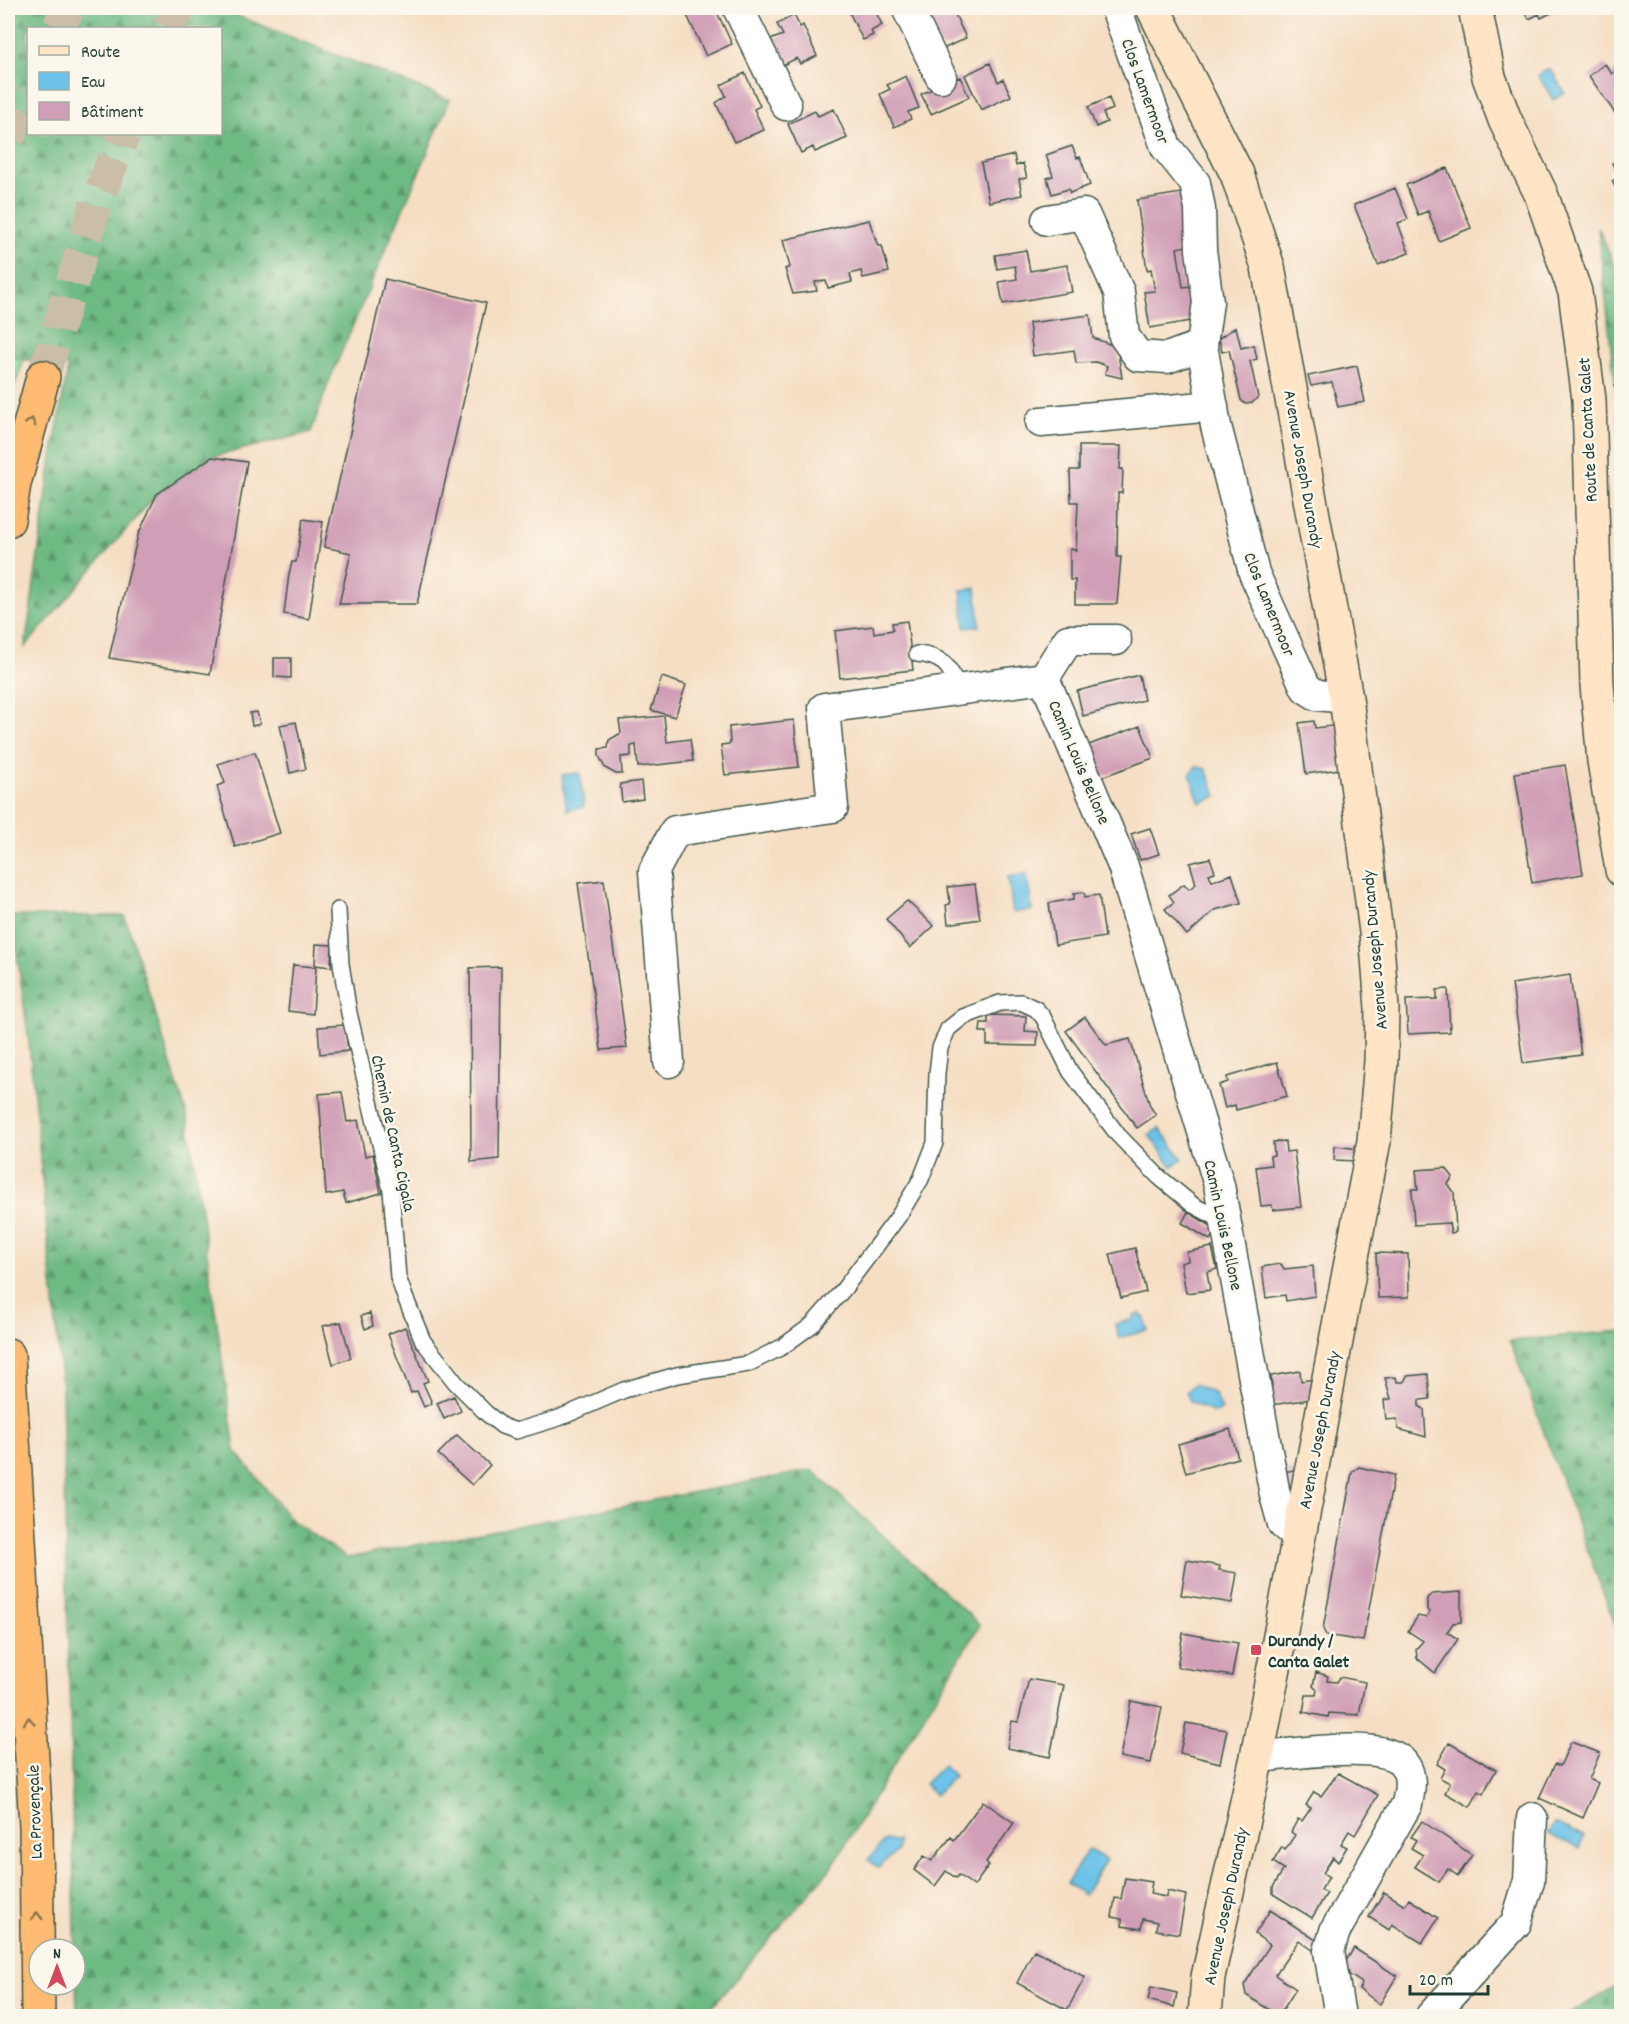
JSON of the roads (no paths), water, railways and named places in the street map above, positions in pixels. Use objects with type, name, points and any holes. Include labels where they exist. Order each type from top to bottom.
[{"type":"highway","points":[[8,520],[43,377]]},
{"type":"highway","name":"La Provençale","points":[[8,1355],[36,1826],[38,2016]]},
{"type":"street","points":[[738,8],[786,105]]},
{"type":"street","points":[[907,8],[941,77]]},
{"type":"street","name":"Clos Lamermoor","points":[[1116,8],[1166,147],[1195,183],[1200,209],[1201,250],[1208,302],[1202,345],[1213,406],[1254,573],[1306,688],[1317,695],[1346,698]]},
{"type":"street","name":"Avenue Joseph Durandy","points":[[1153,8],[1237,174],[1268,267],[1346,698],[1376,932],[1382,1008],[1382,1061],[1374,1141],[1297,1536],[1257,1756],[1208,1977],[1205,2016]]},
{"type":"street","name":"Route de Canta Galet","points":[[1475,8],[1489,77],[1505,120],[1541,194],[1575,292],[1589,400],[1598,685],[1604,761],[1622,870]]},
{"type":"street","points":[[1047,220],[1084,214],[1119,292],[1124,336],[1138,356],[1167,358],[1202,345]]},
{"type":"street","points":[[1041,422],[1213,406]]},
{"type":"street","points":[[1044,678],[1068,640],[1116,640]]},
{"type":"street","name":"Camin Louis Bellone","points":[[669,1062],[654,871],[675,831],[833,807],[824,708],[956,688],[1044,678],[1123,866],[1219,1185],[1275,1495],[1283,1524],[1297,1536]]},
{"type":"street","points":[[1257,1756],[1345,1749],[1382,1750],[1398,1758],[1405,1765],[1409,1775],[1410,1789],[1407,1804],[1335,1931],[1329,1951],[1340,2016]]},
{"type":"street","points":[[1431,2016],[1516,1923],[1529,1881],[1532,1818]]},
{"type":"lane","points":[[917,654],[942,660],[950,668],[956,688]]},
{"type":"lane","name":"Chemin de Canta Cigala","points":[[338,910],[341,964],[349,1013],[391,1190],[398,1277],[423,1341],[456,1383],[486,1413],[502,1426],[516,1431],[559,1419],[624,1390],[677,1375],[748,1364],[782,1347],[812,1325],[879,1244],[921,1179],[935,1143],[937,1073],[940,1048],[948,1029],[963,1017],[1000,1003],[1021,1002],[1036,1010],[1043,1017],[1070,1071],[1118,1136],[1159,1177],[1193,1205],[1225,1222]]},
{"type":"water","points":[[1550,68],[1565,93],[1553,100],[1538,75]]},
{"type":"water","points":[[976,588],[980,626],[965,628],[961,590]]},
{"type":"water","points":[[1196,766],[1206,769],[1217,796],[1200,803],[1190,775]]},
{"type":"water","points":[[580,773],[584,807],[567,810],[562,775]]},
{"type":"water","points":[[1027,874],[1032,910],[1013,913],[1008,877]]},
{"type":"water","points":[[1159,1128],[1183,1159],[1172,1167],[1149,1135]]},
{"type":"water","points":[[1140,1313],[1141,1317],[1144,1316],[1148,1330],[1119,1338],[1115,1324],[1134,1319],[1133,1315]]},
{"type":"water","points":[[1194,1384],[1215,1394],[1222,1410],[1214,1413],[1190,1401],[1186,1392]]},
{"type":"water","points":[[943,1765],[954,1776],[935,1795],[924,1784]]},
{"type":"water","points":[[1554,1823],[1584,1836],[1579,1848],[1548,1834]]},
{"type":"water","points":[[885,1840],[898,1841],[897,1851],[878,1868],[868,1860]]},
{"type":"water","points":[[1088,1849],[1106,1860],[1084,1895],[1067,1883]]},
{"type":"tunnel","points":[[59,27],[69,8]]},
{"type":"tunnel","points":[[169,27],[179,8]]},
{"type":"tunnel","points":[[8,138],[27,94]]},
{"type":"tunnel","points":[[43,377],[98,198],[124,135]]},
{"type":"place","name":"Durandy / Canta Galet","points":[[1256,1650]]}]
